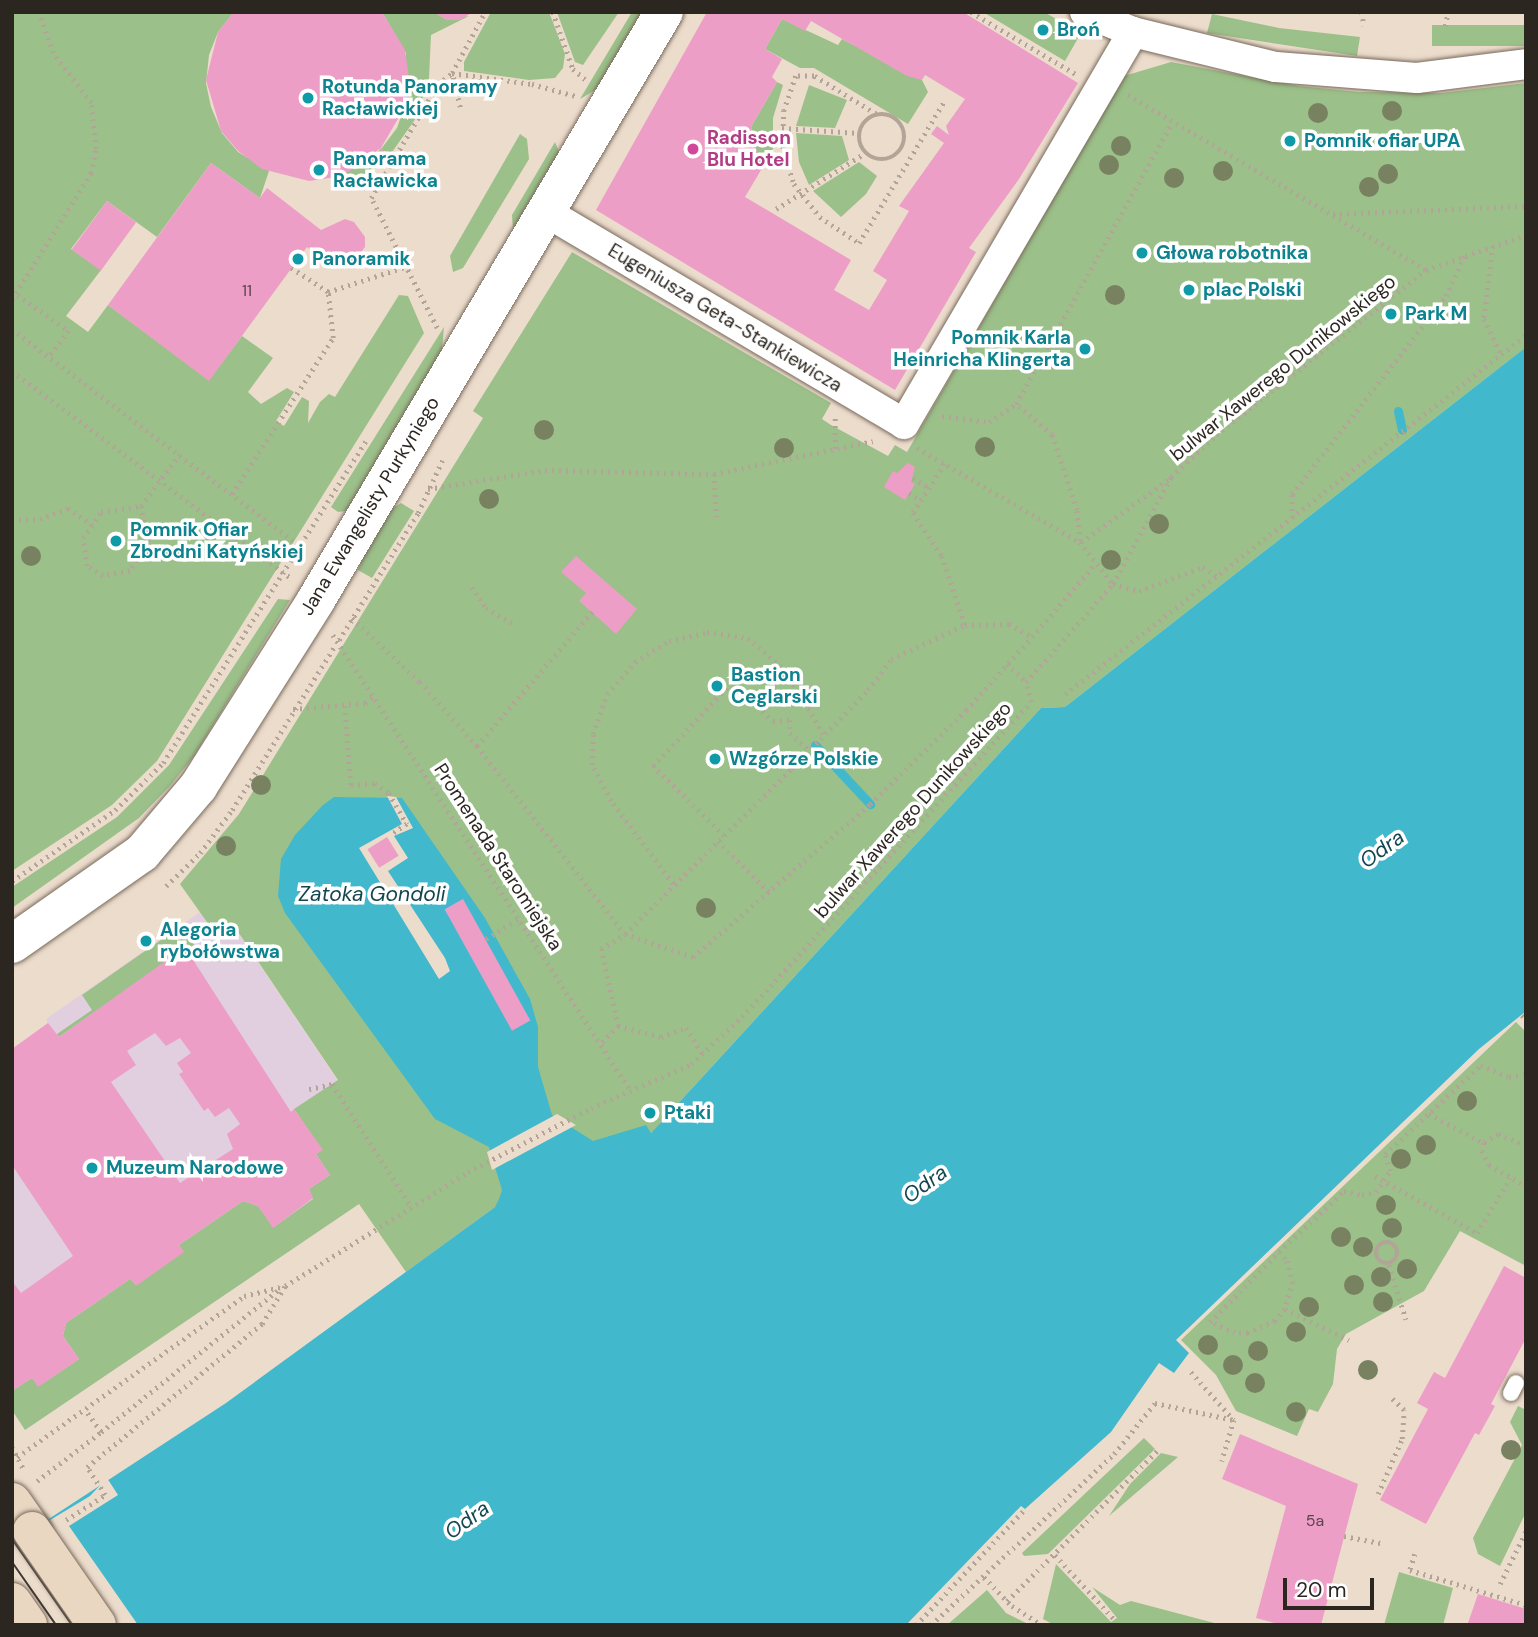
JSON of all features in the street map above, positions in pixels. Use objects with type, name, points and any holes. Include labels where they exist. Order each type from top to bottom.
[{"type":"main road","points":[[32,1505],[97,1625]]},
{"type":"main road","points":[[12,1602],[28,1625]]},
{"type":"street","name":"Jana Ewangelisty Purkyniego","points":[[12,944],[142,853],[198,787],[319,593],[664,12]]},
{"type":"street","points":[[1085,12],[1133,32],[1276,67],[1362,76],[1417,78],[1526,64]]},
{"type":"street","points":[[907,439],[1133,32]]},
{"type":"street","name":"Eugeniusza Geta-Stankiewicza","points":[[546,212],[907,439]]},
{"type":"path","points":[[39,12],[53,53],[91,103],[96,149],[91,173],[13,295],[69,331],[49,358]]},
{"type":"path","points":[[437,328],[371,198],[438,85],[452,73],[485,12]]},
{"type":"path","points":[[553,12],[573,69],[585,79]]},
{"type":"path","points":[[971,12],[1086,80],[1105,81],[1426,270]]},
{"type":"path","points":[[1362,12],[1364,26]]},
{"type":"path","points":[[1445,26],[1448,12]]},
{"type":"path","points":[[452,73],[531,84],[576,96]]},
{"type":"path","points":[[452,73],[460,107]]},
{"type":"path","points":[[903,147],[903,127],[896,119],[876,114],[814,76],[796,76],[782,128],[786,164],[801,194],[820,217],[859,243],[945,100]]},
{"type":"path","points":[[865,153],[859,132],[867,119],[876,114]]},
{"type":"path","points":[[938,416],[989,422],[1016,404],[1172,122]]},
{"type":"path","points":[[782,128],[859,132]]},
{"type":"path","points":[[903,147],[913,153]]},
{"type":"path","points":[[865,153],[887,160],[903,147]]},
{"type":"path","points":[[776,209],[865,153]]},
{"type":"path","points":[[1332,215],[1526,206]]},
{"type":"path","name":"bulwar Xawerego Dunikowskiego","points":[[411,1206],[468,1172],[591,1108],[691,1064],[742,1017],[1031,702],[1026,682],[1113,584],[1171,477],[1216,435],[1426,270],[1526,235]]},
{"type":"path","points":[[1493,246],[1484,319],[1502,354]]},
{"type":"path","points":[[1292,519],[1292,494],[1446,296],[1464,256]]},
{"type":"path","points":[[328,292],[405,267]]},
{"type":"path","points":[[291,268],[328,292]]},
{"type":"path","points":[[232,494],[333,338],[328,292]]},
{"type":"path","points":[[12,329],[300,546],[163,763],[115,810],[12,881]]},
{"type":"path","points":[[1065,694],[1526,335]]},
{"type":"path","points":[[12,371],[284,572]]},
{"type":"path","points":[[1016,404],[1052,435],[1077,510],[1080,542]]},
{"type":"path","points":[[428,489],[545,470],[715,474],[907,439],[944,464],[1080,542],[1113,584],[1139,591],[1203,567],[1217,576]]},
{"type":"path","points":[[445,454],[428,489],[352,618],[420,682],[477,746],[625,934],[693,957],[870,804],[1007,664],[1095,564]]},
{"type":"path","points":[[141,506],[149,543],[130,571],[103,576],[87,566],[83,538],[101,512],[141,506],[179,455]]},
{"type":"path","points":[[944,464],[914,513],[942,556],[965,625]]},
{"type":"path","points":[[715,474],[717,517]]},
{"type":"path","points":[[1080,542],[1171,477]]},
{"type":"path","points":[[913,478],[929,488]]},
{"type":"path","points":[[909,493],[921,500]]},
{"type":"path","points":[[12,520],[40,519],[68,508],[92,525]]},
{"type":"path","points":[[472,587],[486,608],[515,625]]},
{"type":"path","points":[[477,746],[592,612]]},
{"type":"path","name":"Promenada Staromiejska","points":[[352,618],[339,640],[602,1042],[631,1091]]},
{"type":"path","points":[[618,1026],[601,949],[625,934],[810,751],[891,659],[965,625],[1009,624],[1032,637]]},
{"type":"path","points":[[673,884],[611,801],[593,765],[593,734],[607,694],[635,662],[669,640],[707,632],[748,638],[787,672],[824,735]]},
{"type":"path","points":[[166,886],[200,853],[232,810],[335,646]]},
{"type":"path","points":[[1007,664],[1026,682]]},
{"type":"path","points":[[724,836],[653,766],[732,682],[773,721],[790,720],[790,733],[810,751]]},
{"type":"path","points":[[293,709],[365,703],[376,695]]},
{"type":"path","points":[[345,706],[351,785],[381,784],[407,824],[392,834]]},
{"type":"path","points":[[719,841],[769,892]]},
{"type":"path","points":[[486,939],[520,918]]},
{"type":"path","points":[[618,1026],[661,1037],[686,1028],[702,1053]]},
{"type":"path","points":[[602,1042],[618,1026]]},
{"type":"path","points":[[1279,1252],[1287,1261],[1293,1282],[1285,1309],[1268,1325],[1248,1333],[1235,1333],[1210,1322],[1279,1252],[1344,1191],[1369,1194],[1386,1181],[1390,1171],[1385,1154],[1481,1065],[1509,1077],[1526,1074]]},
{"type":"path","points":[[32,1505],[101,1432],[285,1286],[411,1206],[332,1084],[309,1089]]},
{"type":"path","points":[[1429,1114],[1484,1143],[1504,1135],[1526,1146]]},
{"type":"path","points":[[1484,1143],[1486,1163],[1526,1186]]},
{"type":"path","points":[[1376,1175],[1477,1233],[1510,1178]]},
{"type":"path","points":[[1389,1265],[1398,1254],[1387,1242],[1376,1249],[1376,1256],[1389,1265],[1406,1319]]},
{"type":"path","points":[[18,1457],[244,1296],[285,1286]]},
{"type":"path","points":[[32,1505],[105,1495],[87,1467],[262,1324],[285,1286]]},
{"type":"path","points":[[1285,1309],[1349,1340]]},
{"type":"path","points":[[1191,1372],[1234,1420]]},
{"type":"path","points":[[1378,1494],[1402,1438],[1404,1410],[1390,1397]]},
{"type":"path","points":[[931,1625],[1114,1454],[1155,1403],[1234,1420]]},
{"type":"path","points":[[85,1410],[101,1432]]},
{"type":"path","points":[[1222,1461],[1234,1420]]},
{"type":"path","points":[[12,1447],[18,1457],[32,1505]]},
{"type":"path","points":[[1007,1601],[1158,1450]]},
{"type":"path","points":[[916,1625],[1023,1511]]},
{"type":"path","points":[[1500,1584],[1526,1531]]},
{"type":"path","points":[[1344,1536],[1380,1543]]},
{"type":"path","points":[[1415,1554],[1410,1570],[1526,1605]]},
{"type":"path","points":[[1055,1555],[1114,1619]]},
{"type":"path","points":[[984,1577],[1007,1601],[1043,1625]]},
{"type":"shaded area","points":[[200,912],[214,932],[231,922],[338,1081],[327,1088],[388,1184],[25,1430],[12,1410],[12,1049],[48,1023],[46,1019]]},
{"type":"green space","points":[[12,12],[234,12],[218,32],[209,55],[206,83],[211,107],[222,133],[238,152],[269,171],[260,198],[211,163],[157,237],[107,201],[71,249],[101,270],[66,316],[88,332],[108,305],[209,380],[242,336],[273,358],[248,392],[261,404],[287,388],[294,392],[276,421],[284,426],[302,397],[309,401],[308,423],[320,402],[329,394],[335,397],[399,295],[408,296],[424,333],[157,761],[112,805],[12,871]]},
{"type":"green space","points":[[382,12],[434,12],[447,20],[469,16],[431,35],[429,78],[416,118],[390,155],[351,184],[346,172],[381,149],[397,128],[406,102],[406,53]]},
{"type":"green space","points":[[491,12],[549,12],[565,54],[563,68],[555,78],[529,80],[464,71],[464,62]]},
{"type":"green space","points":[[557,12],[619,12],[583,65],[575,62]]},
{"type":"green space","points":[[632,12],[643,12],[597,89],[580,99]]},
{"type":"green space","points":[[983,12],[1044,12],[1081,33],[1065,61]]},
{"type":"green space","points":[[1212,14],[1279,28],[1360,37],[1357,56],[1207,33]]},
{"type":"green space","points":[[782,19],[838,45],[842,39],[922,80],[928,92],[908,124],[814,68],[800,68],[765,49]]},
{"type":"green space","points":[[1432,25],[1526,25],[1526,46],[1432,46]]},
{"type":"green space","points":[[1171,62],[1299,86],[1359,92],[1441,93],[1526,83],[1526,347],[1065,707],[1041,708],[651,1133],[495,1207],[406,1272],[359,1204],[25,1430],[12,1410],[12,1391],[32,1378],[39,1386],[79,1359],[63,1336],[66,1323],[130,1279],[136,1285],[183,1252],[179,1245],[243,1201],[258,1206],[274,1227],[313,1199],[309,1189],[330,1175],[316,1154],[322,1150],[294,1109],[338,1080],[232,923],[214,932],[180,884],[239,814],[483,418],[473,411],[572,252],[831,403],[822,419],[831,425],[888,456],[895,445],[907,452],[1124,76]]},
{"type":"green space","points":[[777,82],[783,85],[773,118],[773,149],[761,170],[751,127]]},
{"type":"green space","points":[[809,85],[847,100],[835,128],[796,126]]},
{"type":"green space","points":[[796,133],[842,136],[849,160],[809,185],[799,162]]},
{"type":"green space","points":[[520,134],[527,139],[529,159],[463,268],[453,272],[450,256]]},
{"type":"green space","points":[[555,142],[560,154],[513,230],[512,215]]},
{"type":"green space","points":[[859,162],[877,176],[866,194],[841,217],[813,191]]},
{"type":"green space","points":[[444,327],[441,359],[346,511],[338,512],[331,507]]},
{"type":"green space","points":[[401,503],[414,511],[372,578],[358,570],[382,515]]},
{"type":"green space","points":[[278,599],[290,600],[194,756],[170,786],[139,818],[12,908],[12,887],[117,817],[169,765]]},
{"type":"green space","points":[[181,926],[195,946],[184,954],[181,951],[59,1037],[57,1034],[92,1010],[82,995]]},
{"type":"green space","points":[[1516,1022],[1526,1032],[1526,1266],[1460,1231],[1424,1291],[1346,1334],[1337,1349],[1333,1384],[1318,1412],[1309,1409],[1297,1436],[1236,1411],[1216,1375],[1181,1340]]},
{"type":"green space","points":[[1518,1406],[1526,1410],[1526,1512],[1500,1566],[1478,1554],[1473,1538],[1522,1445],[1510,1422]]},
{"type":"green space","points":[[1144,1438],[1155,1449],[1048,1554],[1024,1556],[1022,1553]]},
{"type":"green space","points":[[1161,1453],[1178,1457],[1109,1516],[1130,1484]]},
{"type":"green space","points":[[1056,1564],[1111,1622],[1117,1618],[1092,1587],[1120,1605],[1131,1601],[1222,1625],[1054,1625],[1043,1619]]},
{"type":"green space","points":[[1399,1572],[1453,1588],[1443,1625],[1384,1625]]},
{"type":"green space","points":[[987,1590],[1006,1613],[1030,1625],[947,1625]]},
{"type":"water","name":"Odra","points":[[1526,347],[1525,1012],[1479,1049],[1176,1340],[1189,1353],[1174,1373],[1159,1363],[1111,1432],[1025,1509],[1021,1506],[906,1625],[12,1625],[12,1543],[226,1403],[495,1207],[499,1199],[502,1190],[489,1147],[435,1119],[285,913],[278,896],[281,859],[295,835],[323,805],[334,797],[402,798],[485,918],[530,999],[538,1027],[538,1067],[552,1115],[593,1141],[646,1125],[651,1133],[1041,708],[1065,707]]},
{"type":"pier","points":[[387,796],[396,797],[413,828],[394,836],[408,858],[388,871],[445,958],[450,971],[439,979],[359,848],[402,824]]},
{"type":"pier","points":[[557,1114],[576,1125],[492,1170],[487,1152]]},
{"type":"pier","points":[[107,1478],[118,1495],[69,1526],[138,1625],[12,1625],[12,1543],[90,1496]]},
{"type":"building","name":"Rotunda Panoramy Racławickiej","points":[[234,12],[382,12],[405,50],[409,78],[406,105],[381,148],[384,152],[379,149],[363,165],[336,177],[309,181],[262,169],[238,151],[221,131],[206,80],[218,32]]},
{"type":"building","points":[[434,12],[473,12],[460,20],[447,20]]},
{"type":"building","points":[[707,12],[963,12],[1078,83],[1019,179],[969,248],[976,252],[895,390],[596,210]],"holes":[[[782,19],[805,31],[811,21],[907,76],[922,80],[925,75],[965,99],[946,126],[949,135],[937,126],[931,134],[944,143],[899,206],[909,211],[873,271],[887,280],[869,310],[834,290],[851,260],[745,197],[761,170],[751,127],[777,82],[772,77],[782,59],[765,49]]]},
{"type":"building","points":[[211,163],[260,198],[267,188],[321,230],[345,219],[354,222],[365,237],[365,247],[353,263],[343,267],[328,263],[307,247],[209,381],[108,305]]},
{"type":"building","points":[[107,201],[136,222],[101,271],[72,250]]},
{"type":"building","points":[[908,463],[915,467],[911,482],[915,484],[905,500],[884,487],[893,471],[897,473]]},
{"type":"building","points":[[576,556],[637,609],[616,634],[579,601],[586,593],[561,572]]},
{"type":"building","name":"Zatoka Gondoli","points":[[387,837],[399,856],[379,868],[367,849]]},
{"type":"building","points":[[463,899],[530,1021],[512,1031],[445,909]]},
{"type":"building","name":"Muzeum Narodowe","points":[[181,950],[188,952],[291,1112],[294,1109],[323,1150],[316,1154],[330,1175],[309,1189],[313,1198],[273,1228],[258,1206],[243,1201],[179,1245],[184,1252],[136,1286],[130,1279],[66,1323],[63,1336],[79,1359],[38,1387],[32,1378],[12,1391],[12,1281],[21,1293],[73,1256],[12,1165],[12,1049],[48,1023],[59,1037]],"holes":[[[155,1033],[166,1046],[180,1038],[191,1053],[177,1063],[183,1072],[179,1074],[204,1111],[208,1108],[215,1117],[229,1108],[240,1124],[227,1134],[233,1149],[180,1183],[111,1082],[136,1065],[127,1051]]]},
{"type":"building","points":[[1504,1266],[1526,1278],[1526,1338],[1491,1404],[1495,1406],[1479,1435],[1475,1433],[1426,1524],[1380,1500],[1428,1409],[1417,1403],[1434,1372],[1445,1378]]},
{"type":"building","points":[[1240,1434],[1358,1484],[1321,1625],[1282,1625],[1256,1618],[1286,1506],[1222,1479]]},
{"type":"building","points":[[1478,1594],[1526,1609],[1526,1625],[1468,1623]]},
{"type":"waterway","points":[[1398,411],[1402,430]]},
{"type":"waterway","points":[[815,745],[870,804]]},
{"type":"tram line","points":[[12,1539],[72,1625]]},
{"type":"tram line","points":[[12,1562],[56,1625]]},
{"type":"place","name":"Broń","points":[[1043,30]]},
{"type":"place","name":"Rotunda Panoramy Racławickiej","points":[[308,98]]},
{"type":"place","name":"Pomnik ofiar UPA","points":[[1290,141]]},
{"type":"place","name":"Radisson Blu Hotel","points":[[693,149]]},
{"type":"place","name":"Panorama Racławicka","points":[[319,170]]},
{"type":"place","name":"Głowa robotnika","points":[[1142,253]]},
{"type":"place","name":"Panoramik","points":[[298,259]]},
{"type":"place","name":"plac Polski","points":[[1189,290]]},
{"type":"place","name":"Park M","points":[[1391,314]]},
{"type":"place","name":"Pomnik Karla Heinricha Klingerta","points":[[1085,349]]},
{"type":"place","name":"Pomnik Ofiar Zbrodni Katyńskiej","points":[[116,541]]},
{"type":"place","name":"Bastion Ceglarski","points":[[717,686]]},
{"type":"place","name":"Wzgórze Polskie","points":[[715,759]]},
{"type":"place","name":"Alegoria rybołówstwa","points":[[146,941]]},
{"type":"place","name":"Ptaki","points":[[650,1113]]},
{"type":"place","name":"Muzeum Narodowe","points":[[92,1168]]}]
